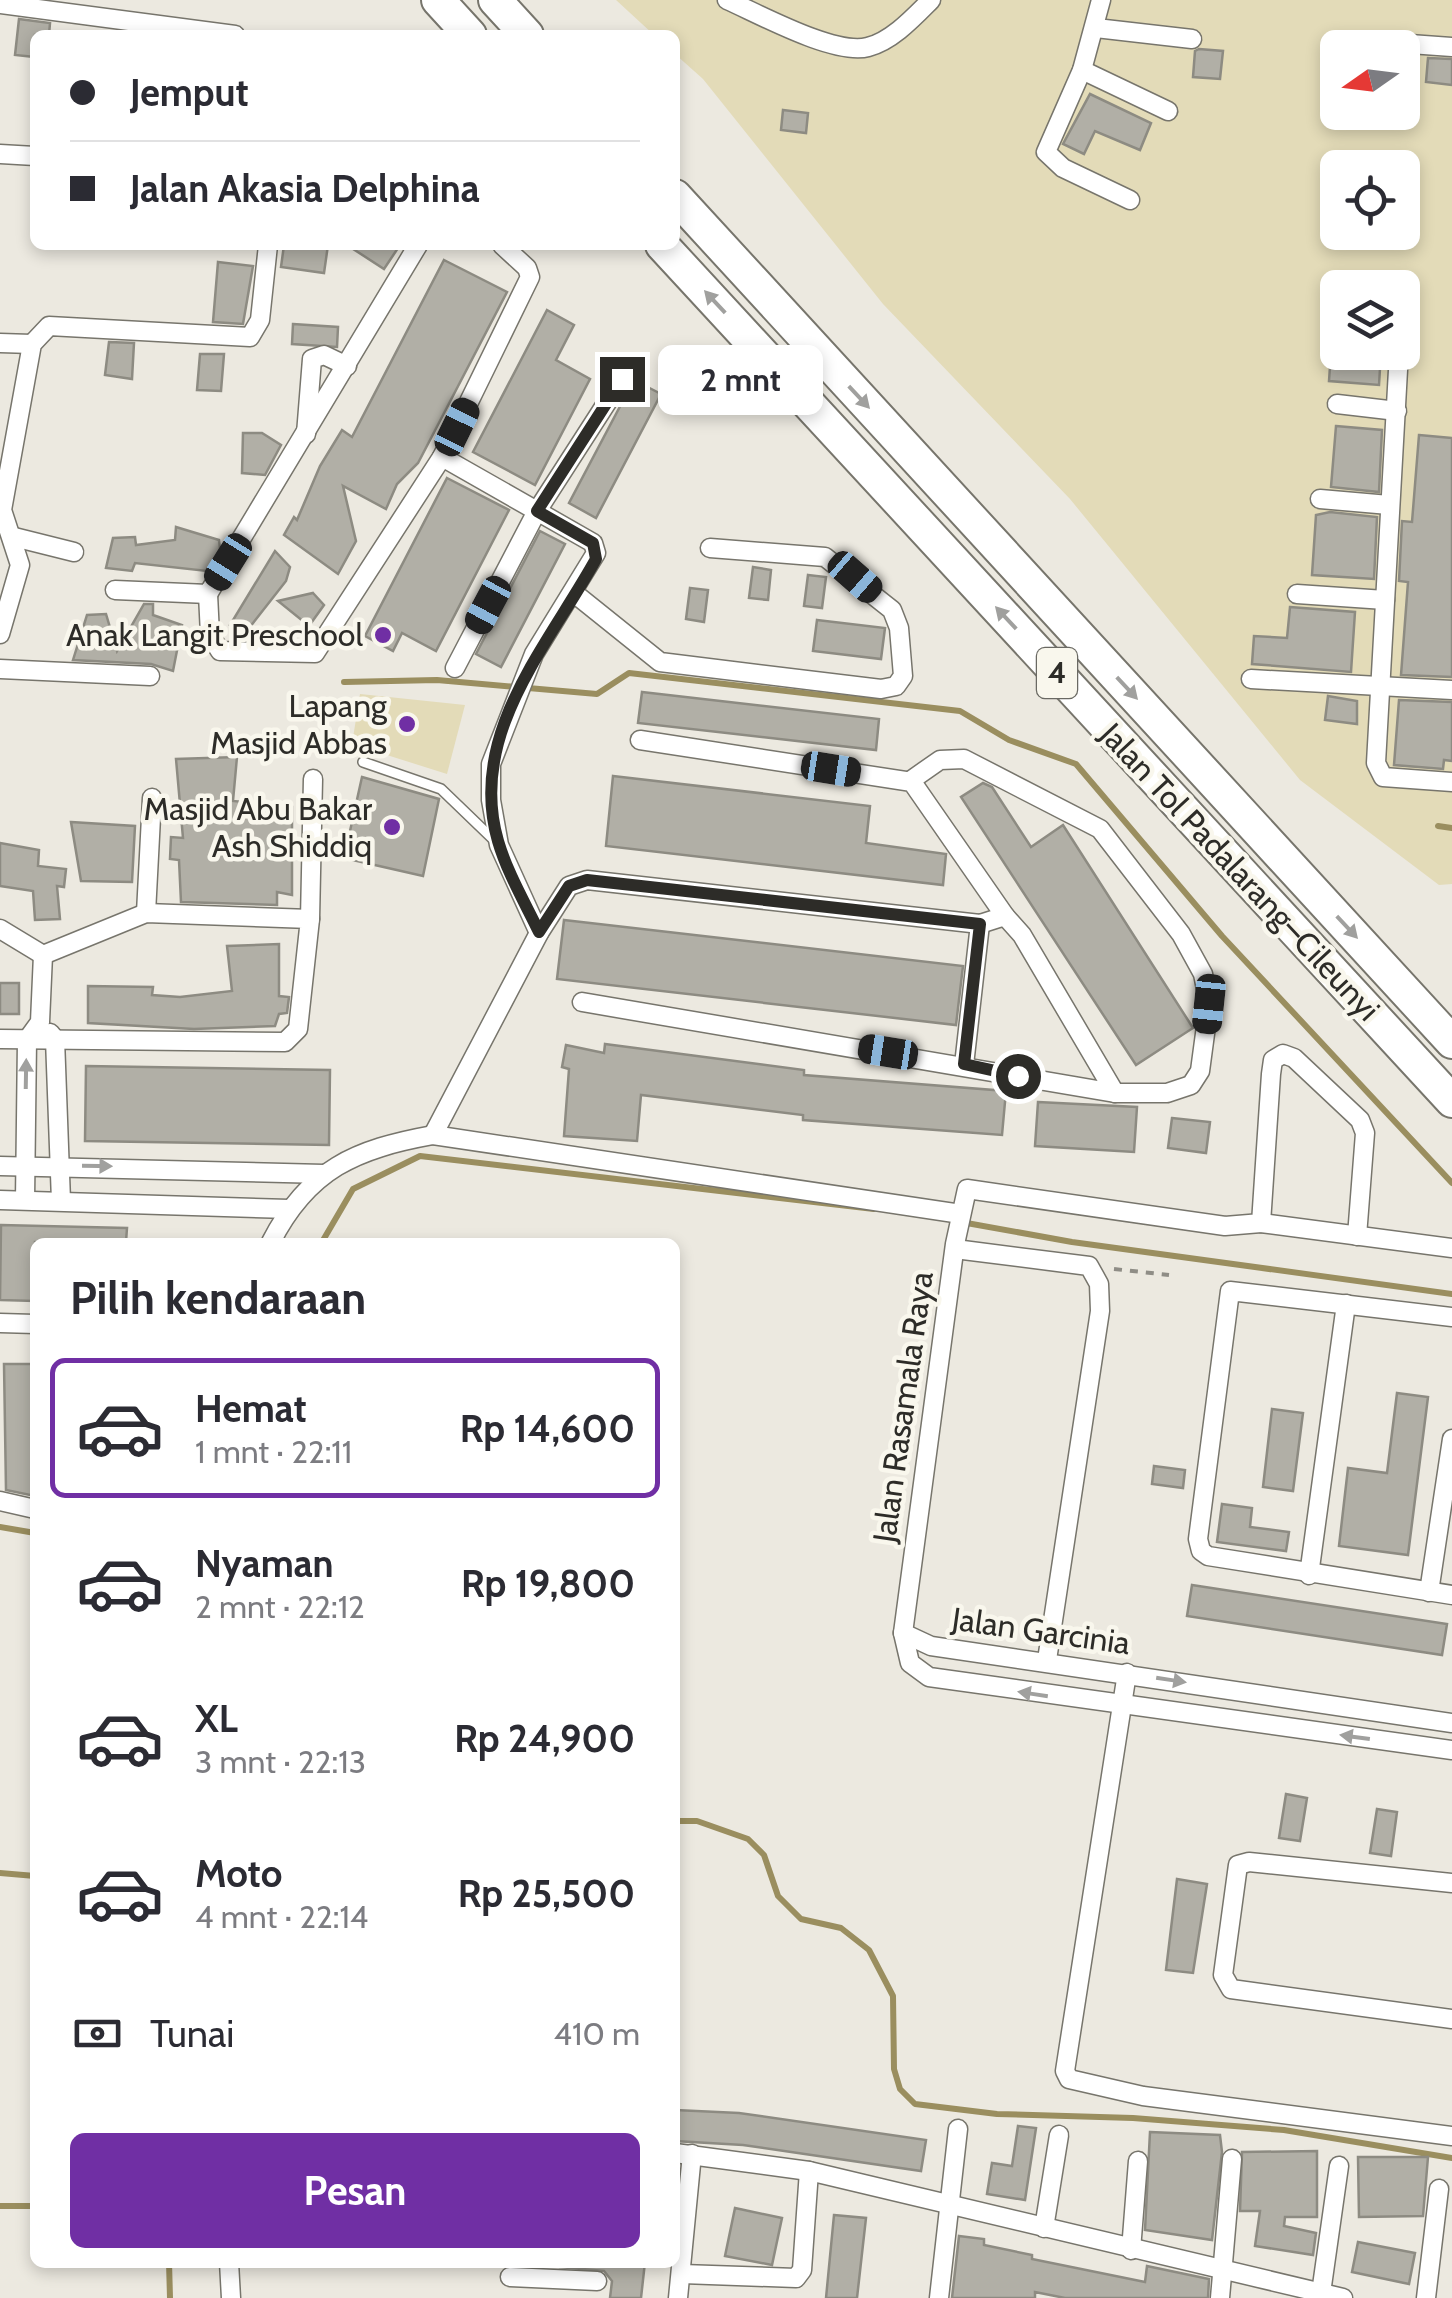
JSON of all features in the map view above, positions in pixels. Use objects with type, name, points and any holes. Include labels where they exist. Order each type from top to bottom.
[{"type":"highway","points":[[438,0],[465,30]]},
{"type":"highway","points":[[494,0],[522,30]]},
{"type":"highway","name":"Jalan Tol Padalarang–Cileunyi","points":[[680,201],[1452,1042]]},
{"type":"highway","name":"Jalan Tol Padalarang–Cileunyi","points":[[667,250],[1452,1101]]},
{"type":"street","points":[[726,0],[846,49],[869,47],[892,34],[931,0]]},
{"type":"street","points":[[1101,0],[1082,70],[1046,152],[1063,168],[1130,200]]},
{"type":"street","points":[[0,4],[197,30]]},
{"type":"street","points":[[1096,28],[1192,39]]},
{"type":"street","points":[[1420,45],[1452,48]]},
{"type":"street","points":[[1082,70],[1168,111]]},
{"type":"street","points":[[0,154],[30,156]]},
{"type":"street","points":[[0,634],[20,565],[14,537],[4,524],[2,510],[26,358],[32,344],[49,326],[250,338],[258,330],[267,250]]},
{"type":"street","points":[[415,250],[208,594],[210,635],[220,651],[315,653],[442,457],[530,277],[507,250]]},
{"type":"street","points":[[0,343],[32,344]]},
{"type":"street","points":[[306,434],[312,359],[324,355],[348,366]]},
{"type":"street","points":[[1399,370],[1376,762],[1383,777],[1452,782]]},
{"type":"street","points":[[455,668],[537,511],[622,379]]},
{"type":"street","points":[[1337,404],[1396,411]]},
{"type":"street","points":[[442,457],[595,548],[594,562],[534,654],[491,764],[490,800],[499,845],[539,932]]},
{"type":"street","points":[[1320,499],[1389,505]]},
{"type":"street","points":[[14,537],[74,552]]},
{"type":"street","points":[[574,593],[660,662],[881,688],[896,686],[903,676],[900,628],[892,610],[825,557],[710,548]]},
{"type":"street","points":[[115,590],[208,594]]},
{"type":"street","points":[[1297,594],[1385,600]]},
{"type":"street","points":[[0,669],[150,676]]},
{"type":"street","points":[[1251,679],[1452,690]]},
{"type":"street","points":[[582,1002],[964,1064],[1115,1093],[1180,1091],[1200,1071],[1208,989],[1181,934],[1100,828],[964,759],[940,760],[910,781],[640,740]]},
{"type":"street","points":[[0,1040],[285,1042],[298,1029],[310,918],[313,780]]},
{"type":"street","points":[[910,781],[1022,935],[1115,1093]]},
{"type":"street","points":[[146,913],[152,798]]},
{"type":"street","points":[[434,1136],[539,932],[569,886],[587,880],[980,924],[1005,916]]},
{"type":"street","points":[[43,955],[146,913],[310,918]]},
{"type":"street","points":[[964,1064],[980,924]]},
{"type":"street","points":[[0,929],[43,955]]},
{"type":"street","points":[[24,1200],[27,1040],[40,1022],[43,955]]},
{"type":"street","points":[[40,1022],[56,1040],[62,1201]]},
{"type":"street","points":[[1356,1236],[1366,1145],[1360,1120],[1294,1058],[1283,1054],[1273,1060],[1271,1074],[1261,1223],[1356,1236],[1452,1248]]},
{"type":"street","points":[[273,1238],[289,1209],[324,1174],[357,1153],[434,1136],[961,1217]]},
{"type":"street","points":[[0,1166],[324,1174]]},
{"type":"street","name":"Jalan Rasamala Raya","points":[[904,1633],[955,1246],[966,1189],[1224,1226],[1261,1223]]},
{"type":"street","points":[[0,1200],[289,1209]]},
{"type":"street","points":[[955,1246],[1089,1266],[1102,1298],[1047,1660]]},
{"type":"street","points":[[1452,1317],[1230,1290],[1198,1539],[1201,1551],[1310,1575],[1452,1595]]},
{"type":"street","points":[[1310,1575],[1346,1304]]},
{"type":"street","points":[[0,1323],[30,1324]]},
{"type":"street","points":[[1429,1592],[1452,1438]]},
{"type":"street","points":[[0,1501],[30,1508]]},
{"type":"street","name":"Jalan Garcinia","points":[[904,1633],[931,1646],[1047,1660],[1452,1723]]},
{"type":"street","name":"Jalan Garcinia","points":[[904,1633],[910,1663],[929,1677],[1452,1750]]},
{"type":"street","points":[[1127,1673],[1065,2071],[1068,2079],[1143,2096],[1452,2136]]},
{"type":"street","points":[[1452,1883],[1249,1862],[1238,1866],[1223,1975],[1231,1990],[1452,2019]]},
{"type":"street","points":[[939,2298],[958,2129]]},
{"type":"street","points":[[1044,2228],[1059,2135]]},
{"type":"street","points":[[678,2298],[682,2274],[683,2154],[809,2171],[1343,2298]]},
{"type":"street","points":[[1220,2298],[1232,2159]]},
{"type":"street","points":[[1131,2250],[1138,2161]]},
{"type":"street","points":[[1321,2292],[1338,2166]]},
{"type":"street","points":[[682,2274],[787,2280],[800,2275],[809,2171]]},
{"type":"street","points":[[1426,2298],[1438,2189]]},
{"type":"street","points":[[228,2268],[231,2298]]},
{"type":"street","points":[[510,2277],[549,2270],[597,2280]]},
{"type":"lane","points":[[363,762],[441,789],[499,845]]},
{"type":"path","points":[[1089,1266],[1169,1275]]},
{"type":"shaded area","points":[[616,0],[1452,0],[1452,884],[1439,885],[1300,780],[1070,499],[883,304],[703,79],[680,58],[680,30],[649,30]]},
{"type":"shaded area","name":"Lapang Masjid Abbas","points":[[360,694],[465,705],[447,774],[352,744]]},
{"type":"building","points":[[19,19],[50,23],[49,30],[30,30],[30,56],[15,55]]},
{"type":"building","points":[[1195,51],[1223,51],[1220,79],[1193,77]]},
{"type":"building","points":[[1428,58],[1452,59],[1452,85],[1426,82]]},
{"type":"building","points":[[1090,94],[1151,123],[1140,150],[1095,131],[1084,154],[1063,144]]},
{"type":"building","points":[[783,110],[808,113],[806,133],[781,130]]},
{"type":"building","points":[[283,250],[327,250],[324,273],[281,267]]},
{"type":"building","points":[[355,250],[397,250],[384,269]]},
{"type":"building","points":[[444,260],[507,292],[418,463],[397,484],[386,509],[343,486],[356,541],[338,574],[284,535],[294,517],[297,520],[320,466],[342,430],[352,437]]},
{"type":"building","points":[[218,262],[253,266],[243,324],[213,322]]},
{"type":"building","points":[[547,310],[574,325],[556,360],[590,379],[535,485],[473,452]]},
{"type":"building","points":[[293,324],[338,327],[337,347],[292,344]]},
{"type":"building","points":[[109,342],[134,343],[132,379],[105,375]]},
{"type":"building","points":[[200,354],[224,354],[221,391],[197,390]]},
{"type":"building","points":[[1330,370],[1380,370],[1379,385],[1329,381]]},
{"type":"building","points":[[634,380],[661,394],[596,518],[569,503]]},
{"type":"building","points":[[1336,426],[1382,430],[1379,492],[1331,487]]},
{"type":"building","points":[[243,433],[262,433],[281,445],[265,475],[242,473]]},
{"type":"building","points":[[1419,435],[1452,438],[1452,677],[1401,675],[1408,582],[1399,581],[1402,521],[1412,522]]},
{"type":"building","points":[[447,478],[509,510],[436,651],[402,633],[393,651],[365,636]]},
{"type":"building","points":[[1330,512],[1377,517],[1374,579],[1312,575],[1316,515]]},
{"type":"building","points":[[176,527],[219,540],[220,549],[207,571],[135,563],[132,571],[106,568],[113,538],[135,537],[136,545],[175,540]]},
{"type":"building","points":[[540,531],[565,544],[501,667],[476,654]]},
{"type":"building","points":[[275,551],[290,567],[286,581],[242,637],[230,625]]},
{"type":"building","points":[[753,567],[771,570],[768,600],[749,598]]},
{"type":"building","points":[[808,575],[826,577],[822,608],[804,606]]},
{"type":"building","points":[[690,588],[708,590],[704,622],[686,619]]},
{"type":"building","points":[[313,593],[324,605],[309,626],[278,601]]},
{"type":"building","points":[[144,604],[153,604],[153,615],[182,625],[173,671],[151,664],[73,660],[87,615],[106,614],[117,651]]},
{"type":"building","points":[[1290,607],[1355,612],[1351,672],[1252,664],[1254,636],[1287,638]]},
{"type":"building","points":[[817,620],[885,628],[881,659],[813,651]]},
{"type":"building","points":[[642,692],[879,719],[876,750],[638,723]]},
{"type":"building","points":[[1328,696],[1357,701],[1357,724],[1325,720]]},
{"type":"building","points":[[1399,700],[1452,702],[1452,761],[1444,760],[1443,769],[1394,765]]},
{"type":"building","points":[[237,757],[233,801],[292,807],[292,895],[277,892],[277,905],[181,902],[179,860],[170,859],[171,837],[183,838],[176,759]]},
{"type":"building","points":[[613,776],[870,806],[866,843],[946,854],[943,885],[606,846]]},
{"type":"building","name":"Masjid Abu Bakar Ash Shiddiq","points":[[362,777],[439,799],[423,876],[344,858]]},
{"type":"building","points":[[983,783],[992,787],[1031,847],[1063,825],[1193,1028],[1136,1065],[961,797]]},
{"type":"building","points":[[71,822],[135,826],[132,882],[81,881]]},
{"type":"building","points":[[0,843],[39,850],[38,866],[66,869],[64,887],[57,886],[60,919],[35,920],[33,891],[0,886]]},
{"type":"building","points":[[564,920],[963,966],[956,1025],[557,979]]},
{"type":"building","points":[[279,944],[279,996],[289,997],[287,1013],[279,1014],[275,1026],[194,1029],[88,1023],[88,986],[153,987],[152,995],[180,997],[232,991],[227,946]]},
{"type":"building","points":[[0,983],[19,983],[19,1014],[0,1014]]},
{"type":"building","points":[[605,1044],[804,1070],[804,1075],[1006,1091],[1002,1135],[803,1120],[803,1115],[641,1095],[637,1141],[564,1136],[569,1069],[562,1067],[566,1045],[604,1053]]},
{"type":"building","points":[[86,1066],[330,1070],[329,1145],[85,1141]]},
{"type":"building","points":[[1038,1102],[1137,1107],[1134,1152],[1035,1146]]},
{"type":"building","points":[[1172,1118],[1210,1122],[1206,1153],[1168,1148]]},
{"type":"building","points":[[1,1225],[127,1228],[126,1238],[30,1238],[30,1301],[0,1300]]},
{"type":"building","points":[[4,1364],[30,1364],[30,1495],[6,1490]]},
{"type":"building","points":[[1397,1393],[1428,1397],[1408,1555],[1339,1546],[1348,1468],[1387,1473]]},
{"type":"building","points":[[1272,1409],[1303,1413],[1293,1491],[1263,1487]]},
{"type":"building","points":[[1154,1466],[1185,1470],[1183,1488],[1152,1484]]},
{"type":"building","points":[[1222,1504],[1252,1508],[1250,1527],[1289,1532],[1286,1551],[1217,1542]]},
{"type":"building","points":[[1192,1585],[1447,1624],[1442,1655],[1187,1616]]},
{"type":"building","points":[[1286,1794],[1307,1798],[1300,1841],[1279,1838]]},
{"type":"building","points":[[1377,1809],[1397,1812],[1391,1856],[1370,1853]]},
{"type":"building","points":[[1177,1879],[1207,1884],[1193,1973],[1166,1970]]},
{"type":"building","points":[[680,2110],[739,2113],[926,2140],[921,2171],[743,2145],[680,2141]]},
{"type":"building","points":[[1018,2126],[1036,2128],[1025,2200],[987,2194],[992,2163],[1012,2166]]},
{"type":"building","points":[[1150,2132],[1220,2135],[1222,2152],[1212,2240],[1145,2230]]},
{"type":"building","points":[[1317,2151],[1317,2217],[1285,2217],[1284,2226],[1316,2233],[1313,2255],[1255,2246],[1260,2211],[1240,2211],[1242,2152]]},
{"type":"building","points":[[1358,2157],[1428,2157],[1423,2216],[1359,2217]]},
{"type":"building","points":[[735,2208],[782,2218],[772,2265],[725,2256]]},
{"type":"building","points":[[834,2215],[866,2218],[857,2298],[826,2298]]},
{"type":"building","points":[[959,2236],[984,2239],[984,2245],[1032,2255],[1032,2259],[1145,2282],[1147,2266],[1209,2279],[1208,2298],[1065,2298],[1035,2292],[1035,2298],[952,2298]]},
{"type":"building","points":[[1358,2242],[1415,2253],[1409,2284],[1352,2272]]},
{"type":"building","points":[[571,2268],[644,2268],[641,2298],[610,2298],[612,2281],[604,2271]]},
{"type":"waterway","points":[[344,682],[437,680],[597,694],[629,673],[960,711],[1009,740],[1076,764],[1222,936],[1452,1183]]},
{"type":"waterway","points":[[1438,826],[1452,828]]},
{"type":"waterway","points":[[324,1238],[353,1189],[420,1156],[874,1209]]},
{"type":"waterway","points":[[961,1222],[1072,1242],[1452,1294]]},
{"type":"waterway","points":[[0,1527],[30,1532]]},
{"type":"waterway","points":[[680,1821],[697,1821],[748,1839],[764,1855],[778,1896],[801,1919],[841,1928],[869,1950],[893,1996],[894,2069],[900,2089],[915,2104],[997,2114],[1133,2118],[1284,2130],[1452,2158]]},
{"type":"waterway","points":[[0,1873],[30,1876]]},
{"type":"waterway","points":[[0,2206],[30,2206]]},
{"type":"waterway","points":[[169,2268],[170,2298]]},
{"type":"place","name":"Anak Langit Preschool","points":[[383,635]]},
{"type":"place","name":"Lapang Masjid Abbas","points":[[407,724]]},
{"type":"place","name":"Masjid Abu Bakar Ash Shiddiq","points":[[392,827]]},
{"type":"route","points":[[622,379],[537,511],[593,543],[596,559],[534,654],[491,764],[490,800],[499,845],[539,932],[569,886],[587,880],[980,924],[964,1064],[1018,1076]]}]
